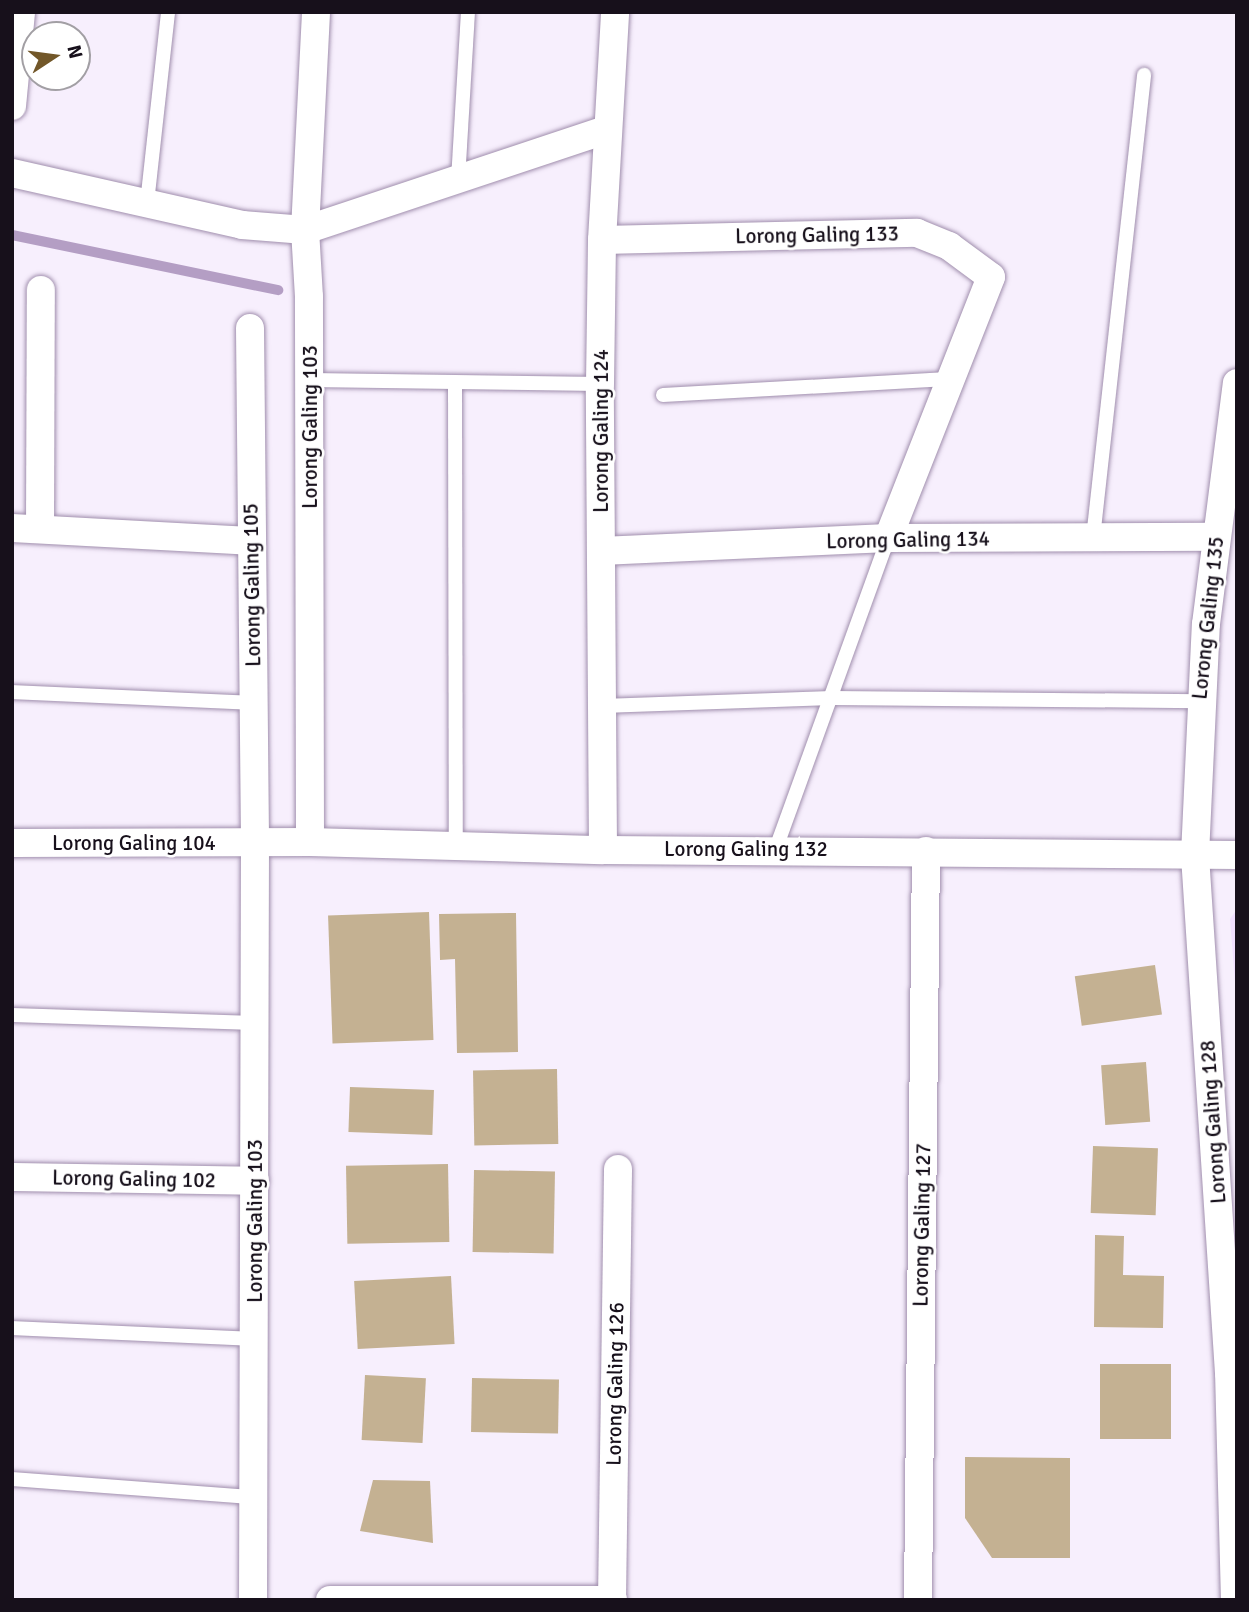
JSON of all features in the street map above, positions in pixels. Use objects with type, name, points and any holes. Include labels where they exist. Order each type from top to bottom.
[{"type":"street","points":[[12,107],[21,12]]},
{"type":"street","name":"Lorong Galing 103","points":[[310,842],[310,380],[305,230],[316,12]]},
{"type":"street","name":"Lorong Galing 124","points":[[603,850],[600,384],[602,240],[606,130],[615,12]]},
{"type":"street","points":[[12,173],[243,225],[305,230],[606,130]]},
{"type":"street","name":"Lorong Galing 133","points":[[602,240],[917,233],[935,240],[990,278],[948,379],[888,538]]},
{"type":"street","points":[[40,529],[41,290]]},
{"type":"street","name":"Lorong Galing 105","points":[[250,328],[255,843]]},
{"type":"street","name":"Lorong Galing 135","points":[[1195,855],[1200,701],[1216,537],[1237,383]]},
{"type":"street","points":[[12,528],[250,541]]},
{"type":"street","name":"Lorong Galing 134","points":[[601,551],[888,538],[1216,537]]},
{"type":"street","name":"Lorong Galing 132","points":[[255,843],[310,842],[603,850],[776,848],[1237,855]]},
{"type":"street","name":"Lorong Galing 104","points":[[12,843],[255,843]]},
{"type":"street","name":"Lorong Galing 103","points":[[253,1600],[255,843]]},
{"type":"street","name":"Lorong Galing 127","points":[[918,1600],[926,851]]},
{"type":"street","name":"Lorong Galing 128","points":[[1195,855],[1233,1373],[1235,1600]]},
{"type":"street","name":"Lorong Galing 126","points":[[612,1600],[618,1169]]},
{"type":"street","name":"Lorong Galing 102","points":[[12,1177],[255,1181]]},
{"type":"street","points":[[330,1600],[612,1600]]},
{"type":"lane","points":[[147,203],[168,12]]},
{"type":"lane","points":[[458,180],[468,12]]},
{"type":"lane","points":[[1093,538],[1144,75]]},
{"type":"lane","points":[[663,395],[948,379]]},
{"type":"lane","points":[[310,380],[600,384]]},
{"type":"lane","points":[[455,382],[456,845]]},
{"type":"lane","points":[[776,848],[888,538]]},
{"type":"lane","points":[[12,692],[254,703]]},
{"type":"lane","points":[[602,706],[832,698],[1200,701]]},
{"type":"lane","points":[[12,1015],[256,1023]]},
{"type":"lane","points":[[12,1328],[254,1339]]},
{"type":"lane","points":[[12,1479],[253,1497]]},
{"type":"shaded area","points":[[1237,909],[1237,1007],[1230,919]]},
{"type":"building","points":[[429,912],[433,1040],[333,1043],[328,916]]},
{"type":"building","points":[[516,913],[518,1052],[457,1053],[455,959],[440,960],[439,914]]},
{"type":"building","points":[[1155,965],[1162,1015],[1082,1026],[1075,976]]},
{"type":"building","points":[[1146,1062],[1150,1122],[1105,1125],[1101,1065]]},
{"type":"building","points":[[557,1069],[558,1144],[474,1145],[473,1070]]},
{"type":"building","points":[[350,1087],[434,1090],[432,1135],[348,1132]]},
{"type":"building","points":[[1093,1146],[1158,1148],[1156,1215],[1091,1213]]},
{"type":"building","points":[[448,1164],[449,1242],[347,1244],[346,1166]]},
{"type":"building","points":[[474,1170],[555,1171],[554,1253],[473,1252]]},
{"type":"building","points":[[1095,1235],[1124,1236],[1123,1275],[1164,1276],[1163,1328],[1094,1327]]},
{"type":"building","points":[[451,1276],[455,1344],[358,1349],[354,1281]]},
{"type":"building","points":[[1100,1364],[1171,1364],[1171,1439],[1100,1439]]},
{"type":"building","points":[[365,1375],[426,1378],[423,1443],[362,1440]]},
{"type":"building","points":[[472,1378],[559,1380],[558,1434],[471,1432]]},
{"type":"building","points":[[965,1457],[1070,1458],[1070,1558],[992,1558],[965,1518]]},
{"type":"building","points":[[373,1480],[430,1481],[433,1543],[360,1531]]},
{"type":"waterway","points":[[12,235],[278,290]]}]
